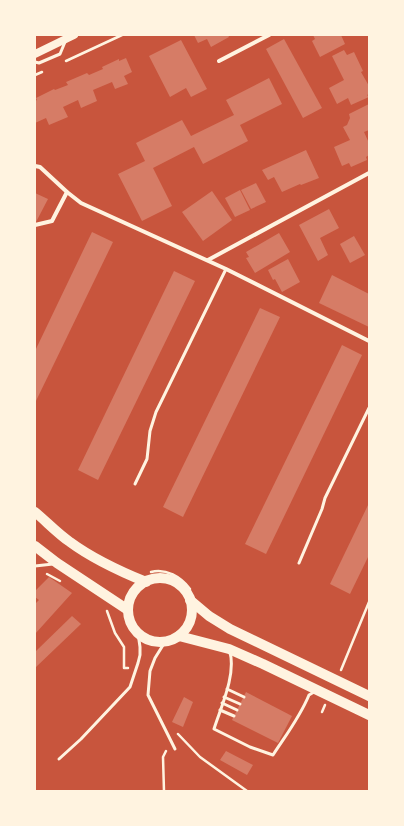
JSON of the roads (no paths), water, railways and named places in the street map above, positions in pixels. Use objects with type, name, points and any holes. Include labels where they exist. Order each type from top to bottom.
[{"type":"main road","points":[[35,54],[70,37]]},
{"type":"main road","points":[[35,512],[69,542],[96,559],[118,570],[146,578],[167,579],[177,583],[209,616],[230,629],[369,696]]},
{"type":"main road","points":[[35,546],[57,563],[128,610]]},
{"type":"main road","points":[[146,578],[133,593],[128,610],[133,626],[138,633],[151,641],[165,642],[179,636],[186,629],[190,620],[192,597]]},
{"type":"main road","points":[[179,636],[229,649],[369,715]]},
{"type":"street","points":[[219,60],[269,35]]},
{"type":"street","points":[[35,166],[40,167],[81,203],[208,260],[369,341]]},
{"type":"street","points":[[208,260],[369,173]]},
{"type":"street","points":[[35,225],[52,221],[67,192]]},
{"type":"lane","points":[[35,62],[40,63],[60,54],[70,37]]},
{"type":"lane","points":[[135,484],[147,459],[150,431],[156,412],[226,269]]},
{"type":"lane","points":[[299,562],[322,509],[325,498],[369,408]]},
{"type":"lane","points":[[35,566],[57,563]]},
{"type":"lane","points":[[60,759],[130,687],[140,655],[138,633]]},
{"type":"lane","points":[[165,642],[155,658],[150,671],[148,695],[175,749]]},
{"type":"lane","points":[[229,649],[231,657],[231,674],[214,729],[250,747],[273,754],[294,724],[309,695],[318,690]]},
{"type":"lane","points":[[227,689],[244,697]]},
{"type":"lane","points":[[224,697],[240,704]]},
{"type":"lane","points":[[222,703],[237,710]]},
{"type":"lane","points":[[220,710],[234,716]]}]
